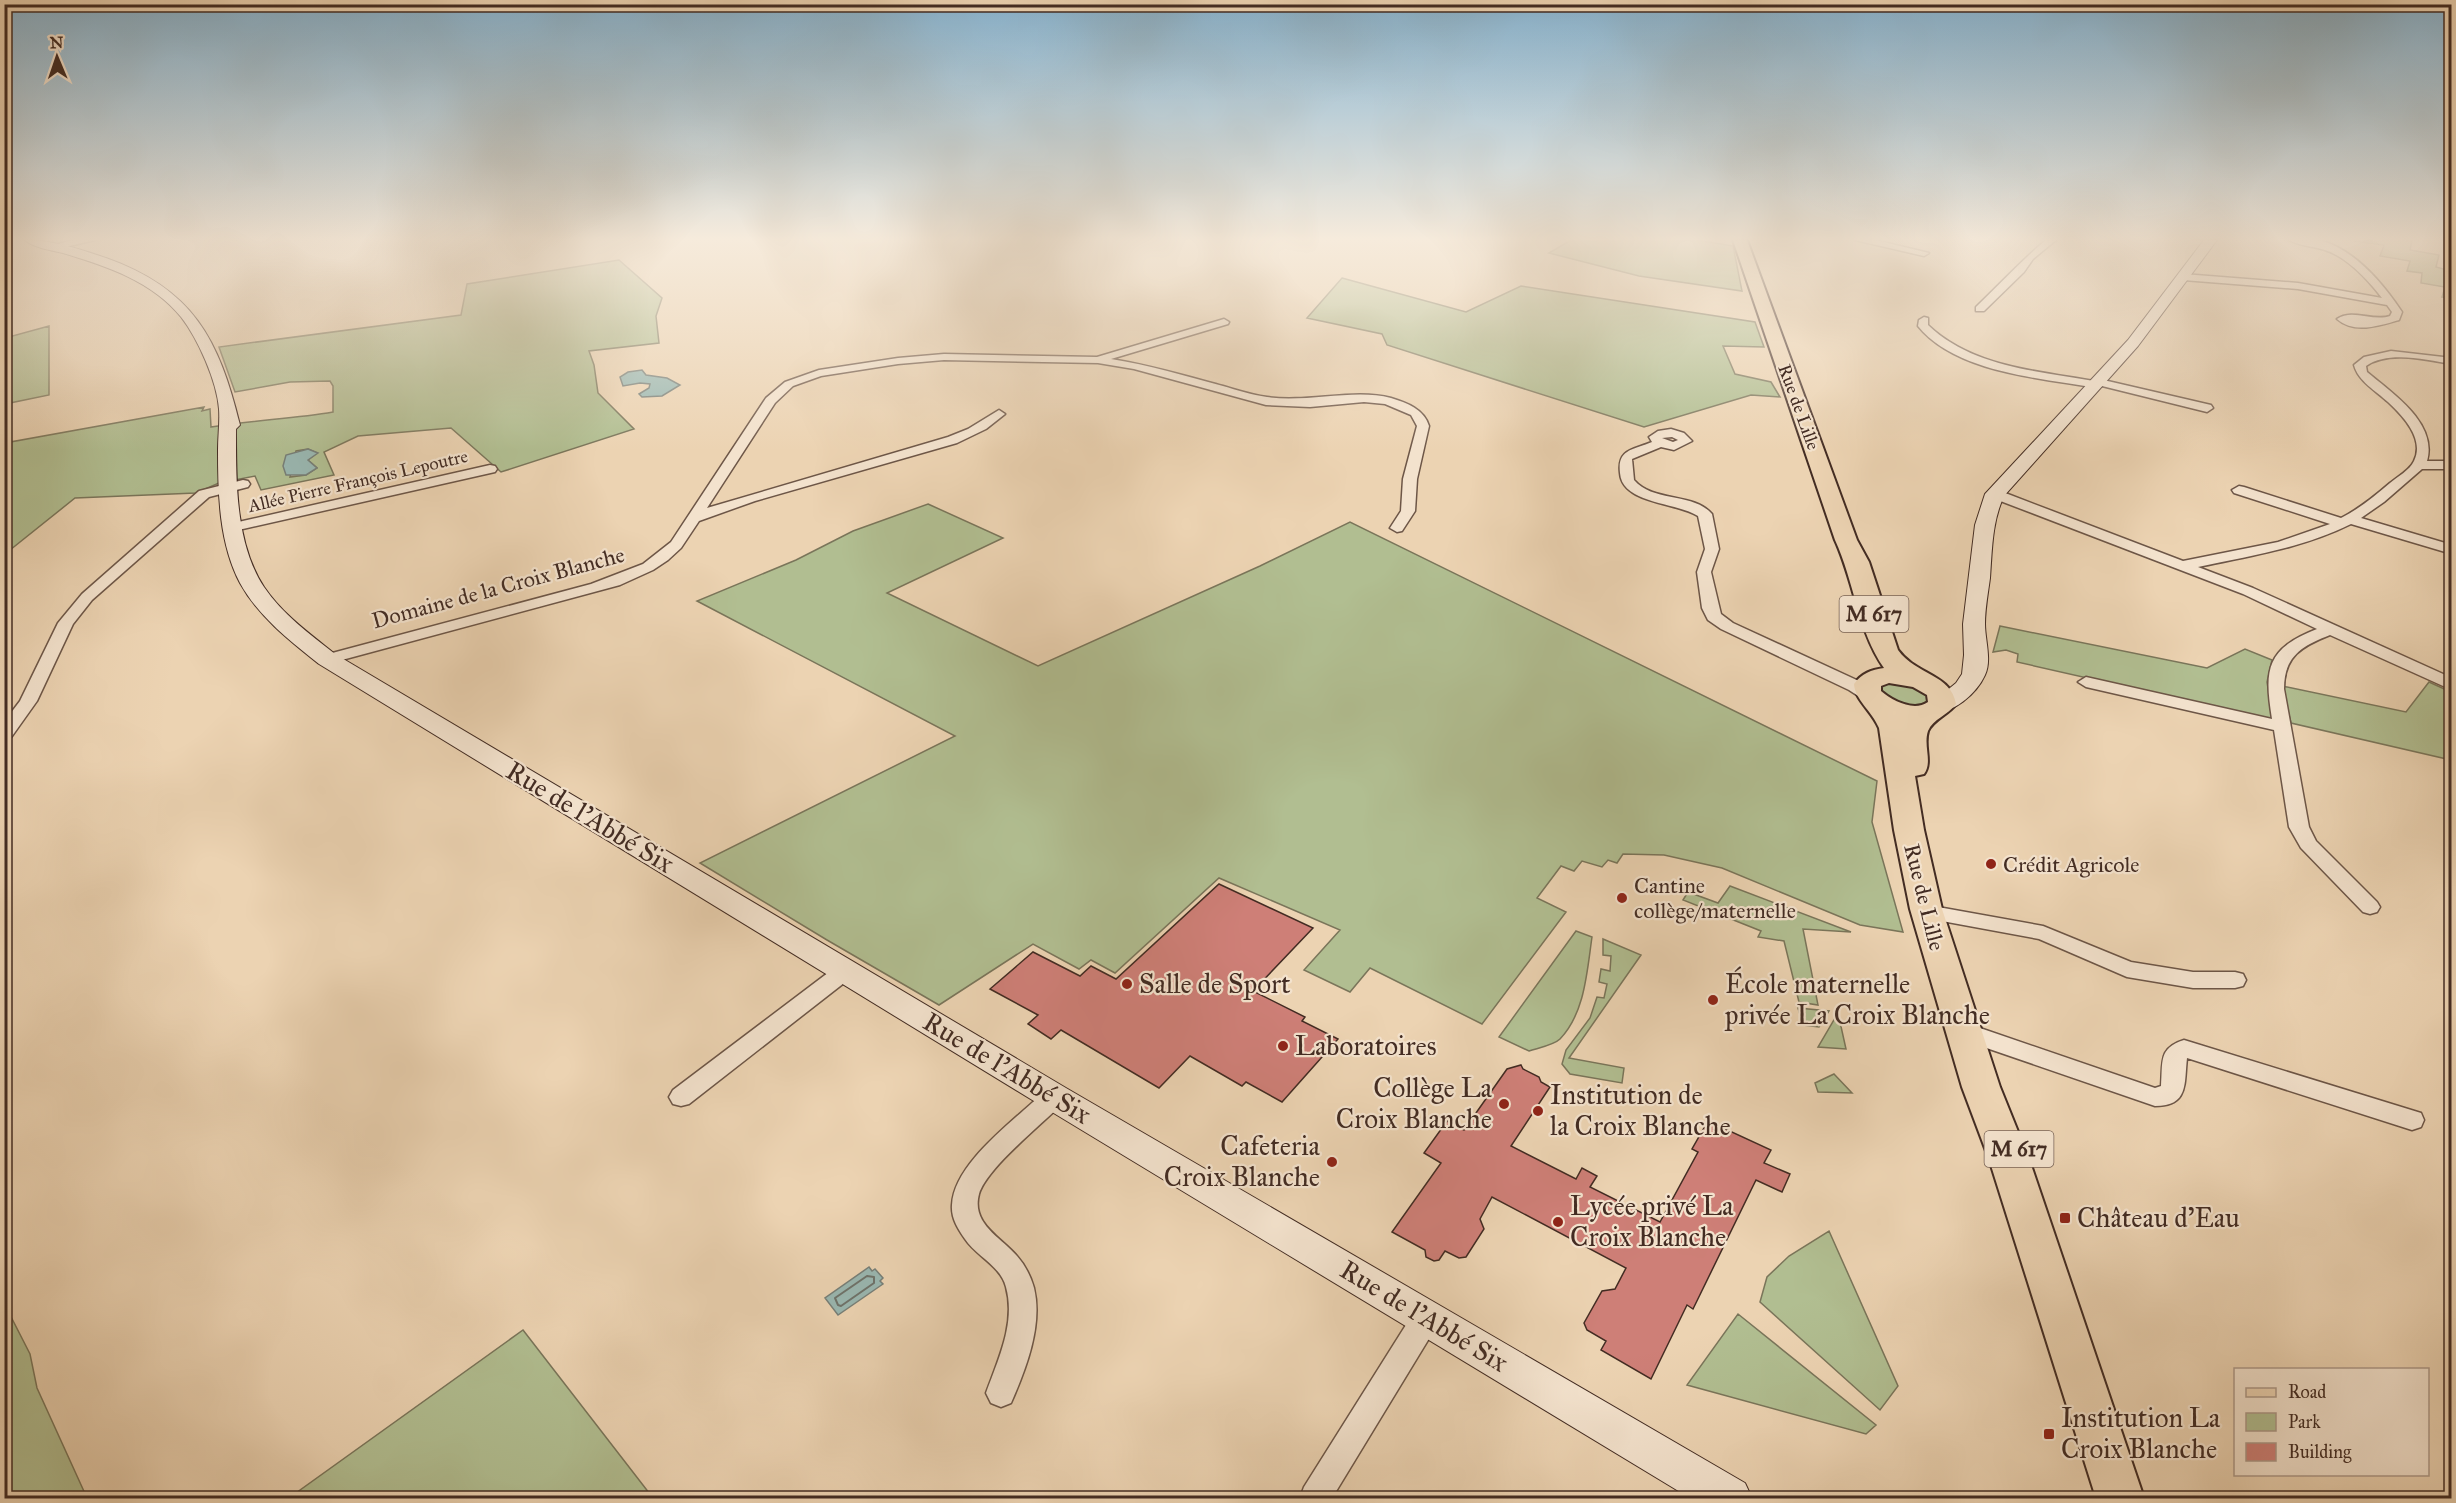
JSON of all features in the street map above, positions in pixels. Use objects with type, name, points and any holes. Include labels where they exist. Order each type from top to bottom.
[{"type":"main road","name":"Rue de l'Abbé Six","points":[[182,310],[204,342],[217,370],[227,410],[247,576],[267,605],[327,659],[1054,1097],[1730,1498]]},
{"type":"main road","name":"Rue de Lille","points":[[1765,310],[1846,540],[1857,562],[1885,651],[1896,666],[1939,693],[1942,700],[1936,709]]},
{"type":"main road","points":[[1974,624],[1958,674],[1946,681],[1918,680],[1889,675],[1873,689],[1901,712],[1936,709],[1964,688],[1972,677],[1976,655],[1974,624],[1986,515],[1995,494],[2098,384],[2158,310]]},
{"type":"main road","name":"Rue de Lille","points":[[1846,540],[1852,577],[1875,664],[1873,689],[1893,728],[1910,836],[1926,909],[1981,1087],[2009,1159],[2120,1498]]},
{"type":"main road","name":"M 617","points":[[1936,709],[1917,722],[1913,732],[1915,796],[1922,844],[1938,914],[1994,1088],[2035,1193],[2137,1498]]},
{"type":"street","points":[[2383,321],[2395,318],[2397,314],[2395,310]]},
{"type":"street","points":[[1924,320],[1923,326],[1935,338],[1978,359],[2022,372],[2098,384],[2207,408]]},
{"type":"street","name":"Domaine de la Croix Blanche","points":[[1098,360],[1224,322]]},
{"type":"street","points":[[2184,565],[2280,545],[2346,521],[2373,504],[2419,465],[2422,450],[2415,424],[2362,373],[2359,367],[2367,360],[2386,356],[2415,356],[2451,361]]},
{"type":"street","name":"Domaine de la Croix Blanche","points":[[327,659],[512,610],[632,574],[665,556],[676,545],[770,401],[786,386],[807,375],[929,358],[1098,360],[1127,364],[1266,401],[1303,403],[1371,398],[1410,409],[1418,415],[1423,426],[1410,479],[1408,511],[1397,528]]},
{"type":"street","points":[[694,518],[763,495],[867,467],[949,441],[980,429],[999,414]]},
{"type":"street","points":[[1660,443],[1625,459],[1628,484],[1641,492],[1705,514],[1712,549],[1704,572],[1712,613],[1726,626],[1855,686],[1873,689]]},
{"type":"street","points":[[2419,465],[2451,465]]},
{"type":"street","name":"Allée Pierre François Lepoutre","points":[[243,536],[490,469]]},
{"type":"street","points":[[4,735],[28,701],[66,624],[78,608],[156,534],[204,494],[236,486]]},
{"type":"street","points":[[2240,490],[2451,550]]},
{"type":"street","points":[[1995,494],[2184,565],[2332,629],[2451,685]]},
{"type":"street","points":[[708,495],[741,497],[763,495]]},
{"type":"street","points":[[2332,629],[2303,640],[2287,652],[2279,663],[2275,682],[2281,726],[2302,835],[2370,907]]},
{"type":"street","points":[[2086,682],[2281,726]]},
{"type":"street","points":[[1938,914],[2043,933],[2127,969],[2193,980],[2235,980]]},
{"type":"street","points":[[681,1097],[845,971]]},
{"type":"street","points":[[1977,1036],[2155,1097],[2163,1097],[2173,1090],[2175,1053],[2184,1049],[2412,1120]]},
{"type":"street","points":[[1001,1393],[1021,1330],[1023,1298],[1015,1272],[970,1227],[965,1210],[966,1192],[980,1169],[1054,1097]]},
{"type":"street","points":[[1315,1498],[1426,1318]]},
{"type":"green space","points":[[462,310],[658,310],[656,316],[659,343],[589,351],[594,365],[598,393],[634,429],[501,472],[451,428],[358,436],[324,452],[334,475],[261,490],[255,476],[219,483],[196,493],[75,498],[5,554],[5,443],[204,407],[202,411],[210,409],[211,427],[333,412],[333,386],[330,381],[290,382],[235,392],[219,347],[461,315]],"holes":[[[308,449],[317,453],[308,460],[317,468],[306,475],[290,477],[296,451]]]},
{"type":"green space","points":[[1314,310],[1466,312],[1470,310],[1678,310],[1755,322],[1764,347],[1723,346],[1735,374],[1771,382],[1780,397],[1751,395],[1644,427],[1387,345],[1382,334],[1307,318]]},
{"type":"green space","points":[[49,326],[49,395],[5,404],[5,338]]},
{"type":"green space","points":[[928,504],[1003,538],[887,593],[1038,666],[1260,566],[1350,522],[1877,781],[1872,822],[1903,932],[1860,925],[1722,868],[1664,855],[1623,854],[1617,863],[1608,860],[1602,867],[1582,861],[1574,871],[1561,866],[1537,898],[1566,912],[1482,1024],[1370,968],[1350,992],[1304,970],[1340,930],[1219,878],[1115,973],[1091,960],[1079,969],[1033,944],[939,1005],[700,863],[955,736],[697,601],[796,560],[853,531]]},
{"type":"green space","points":[[2000,626],[2207,668],[2245,649],[2272,660],[2267,682],[2273,720],[2017,662],[2018,654],[2006,650],[1993,652]]},
{"type":"green space","points":[[1889,682],[1911,683],[1932,698],[1925,707],[1903,706],[1882,694],[1881,686]]},
{"type":"green space","points":[[2429,682],[2451,692],[2451,760],[2291,723],[2282,686],[2406,712]]},
{"type":"green space","points":[[1730,886],[1851,932],[1803,929],[1818,1005],[1799,1002],[1784,941],[1758,937],[1761,931],[1683,900],[1688,892],[1718,903]]},
{"type":"green space","points":[[1576,931],[1592,937],[1580,1004],[1568,1029],[1560,1039],[1550,1045],[1529,1051],[1499,1037]]},
{"type":"green space","points":[[1603,939],[1641,955],[1569,1058],[1624,1068],[1622,1083],[1570,1074],[1562,1064],[1566,1050],[1590,1018],[1597,997],[1604,998],[1607,984],[1599,982],[1601,969],[1610,971],[1611,956],[1603,955]]},
{"type":"green space","points":[[1798,1008],[1829,1011],[1819,1027],[1803,1025]]},
{"type":"green space","points":[[1838,1013],[1846,1049],[1818,1047]]},
{"type":"green space","points":[[1834,1074],[1852,1093],[1818,1092],[1815,1083]]},
{"type":"green space","points":[[1829,1231],[1898,1386],[1880,1410],[1760,1302],[1767,1277],[1789,1256]]},
{"type":"green space","points":[[5,1305],[30,1354],[37,1388],[87,1498],[5,1498]]},
{"type":"green space","points":[[1738,1314],[1876,1425],[1866,1434],[1687,1385]]},
{"type":"green space","points":[[523,1330],[653,1498],[289,1498]]},
{"type":"water","points":[[642,370],[646,375],[667,378],[680,385],[662,396],[642,397],[639,394],[649,388],[650,384],[623,386],[620,377],[628,372]]},
{"type":"water","points":[[308,449],[318,453],[308,460],[317,468],[306,475],[286,475],[283,466],[286,455]]},
{"type":"water","points":[[869,1267],[872,1271],[875,1269],[883,1278],[880,1281],[883,1284],[838,1315],[825,1298]]},
{"type":"building","name":"Salle de Sport","points":[[1219,884],[1313,928],[1253,991],[1305,1017],[1302,1021],[1338,1039],[1282,1102],[1246,1082],[1242,1086],[1190,1056],[1159,1088],[1061,1030],[1051,1039],[1028,1024],[1038,1015],[990,989],[1033,952],[1080,976],[1091,966],[1116,979]]},
{"type":"building","name":"Institution de la Croix Blanche","points":[[1521,1065],[1523,1069],[1539,1077],[1541,1082],[1550,1087],[1511,1146],[1576,1179],[1582,1168],[1597,1176],[1590,1187],[1660,1222],[1698,1152],[1692,1149],[1708,1121],[1771,1150],[1764,1163],[1790,1174],[1782,1192],[1756,1180],[1693,1309],[1687,1305],[1651,1379],[1601,1350],[1606,1341],[1587,1330],[1584,1323],[1602,1291],[1615,1289],[1626,1268],[1492,1197],[1480,1219],[1484,1229],[1466,1257],[1459,1258],[1445,1251],[1439,1260],[1434,1261],[1426,1257],[1425,1250],[1392,1232],[1441,1163],[1424,1153],[1447,1121],[1464,1130],[1507,1069]]},
{"type":"place","name":"Crédit Agricole","points":[[1991,864]]},
{"type":"place","name":"Cantine collège/maternelle","points":[[1622,898]]},
{"type":"place","name":"Salle de Sport","points":[[1127,984]]},
{"type":"place","name":"École maternelle privée La Croix Blanche","points":[[1713,1000]]},
{"type":"place","name":"Laboratoires","points":[[1283,1046]]},
{"type":"place","name":"Collège La Croix Blanche","points":[[1504,1104]]},
{"type":"place","name":"Institution de la Croix Blanche","points":[[1538,1111]]},
{"type":"place","name":"Cafeteria Croix Blanche","points":[[1332,1162]]},
{"type":"place","name":"Château d'Eau","points":[[2065,1218]]},
{"type":"place","name":"Lycée privé La Croix Blanche","points":[[1558,1222]]},
{"type":"place","name":"Institution La Croix Blanche","points":[[2049,1434]]}]
